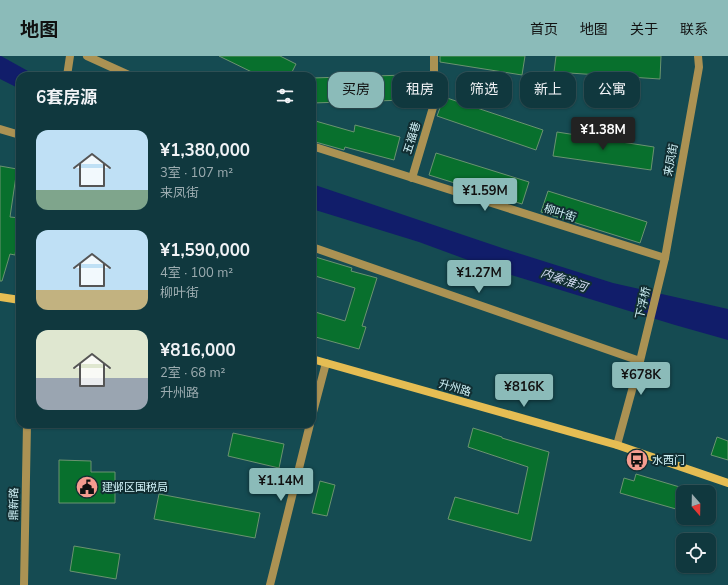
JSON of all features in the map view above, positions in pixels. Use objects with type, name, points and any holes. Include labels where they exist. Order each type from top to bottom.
[{"type":"main road","points":[[0,297],[16,299]]},
{"type":"main road","name":"升州路","points":[[316,360],[617,445],[728,483]]},
{"type":"street","points":[[67,72],[70,56]]},
{"type":"street","points":[[87,56],[122,72]]},
{"type":"street","name":"五福巷","points":[[412,178],[434,104],[434,56]]},
{"type":"street","name":"来凤街","points":[[662,268],[698,67],[698,56]]},
{"type":"street","points":[[0,129],[16,135]]},
{"type":"street","name":"柳叶街","points":[[316,147],[665,258]]},
{"type":"street","points":[[316,248],[640,361],[617,445]]},
{"type":"street","name":"下浮桥","points":[[640,361],[662,268]]},
{"type":"street","points":[[316,401],[326,363]]},
{"type":"street","name":"鼎新路","points":[[24,585],[27,428]]},
{"type":"street","points":[[270,585],[309,428]]},
{"type":"water","points":[[0,56],[30,72],[16,72],[16,87],[0,79]]},
{"type":"water","name":"内秦淮河","points":[[316,185],[505,249],[613,283],[728,309],[728,340],[495,270],[419,242],[316,210]]},
{"type":"building","points":[[219,56],[280,56],[296,64],[292,72],[252,72]]},
{"type":"building","points":[[440,56],[525,56],[522,72],[520,72],[520,75],[512,73],[512,72],[503,72],[440,62]]},
{"type":"building","points":[[556,56],[661,56],[660,79],[640,78],[640,72],[584,72],[584,74],[576,73],[576,72],[554,72]]},
{"type":"building","points":[[392,75],[392,100],[384,101],[384,76]]},
{"type":"building","points":[[328,77],[328,102],[316,103],[316,78]]},
{"type":"building","points":[[448,98],[456,101],[456,108],[477,108],[543,130],[536,150],[437,116],[440,108],[448,108]]},
{"type":"building","points":[[316,121],[354,132],[355,125],[400,137],[394,160],[345,147],[344,150],[316,142]]},
{"type":"building","points":[[557,132],[654,147],[651,170],[553,156]]},
{"type":"building","points":[[436,153],[529,182],[522,204],[429,175]]},
{"type":"building","points":[[0,166],[16,169],[10,217],[16,218],[16,248],[15,255],[10,254],[2,281],[0,281]]},
{"type":"building","points":[[548,191],[647,222],[640,243],[541,212]]},
{"type":"building","points":[[316,257],[352,268],[351,271],[377,278],[362,326],[366,327],[359,349],[316,337],[316,312],[345,321],[355,288],[316,276]]},
{"type":"building","points":[[473,428],[549,452],[531,541],[448,519],[455,497],[518,514],[528,467],[468,447]]},
{"type":"building","points":[[233,433],[284,444],[279,468],[228,456]]},
{"type":"building","points":[[717,437],[728,441],[728,460],[711,455]]},
{"type":"building","name":"建邺区国税局","points":[[59,460],[91,461],[91,472],[115,472],[115,503],[59,503]]},
{"type":"building","points":[[636,474],[676,486],[676,509],[620,493],[624,478],[634,481]]},
{"type":"building","points":[[320,481],[335,485],[327,516],[312,513]]},
{"type":"building","points":[[159,494],[260,513],[255,538],[154,519]]},
{"type":"building","points":[[74,546],[120,554],[116,579],[70,571]]},
{"type":"place","name":"水西门","points":[[637,460]]},
{"type":"place","name":"建邺区国税局","points":[[87,487]]}]
